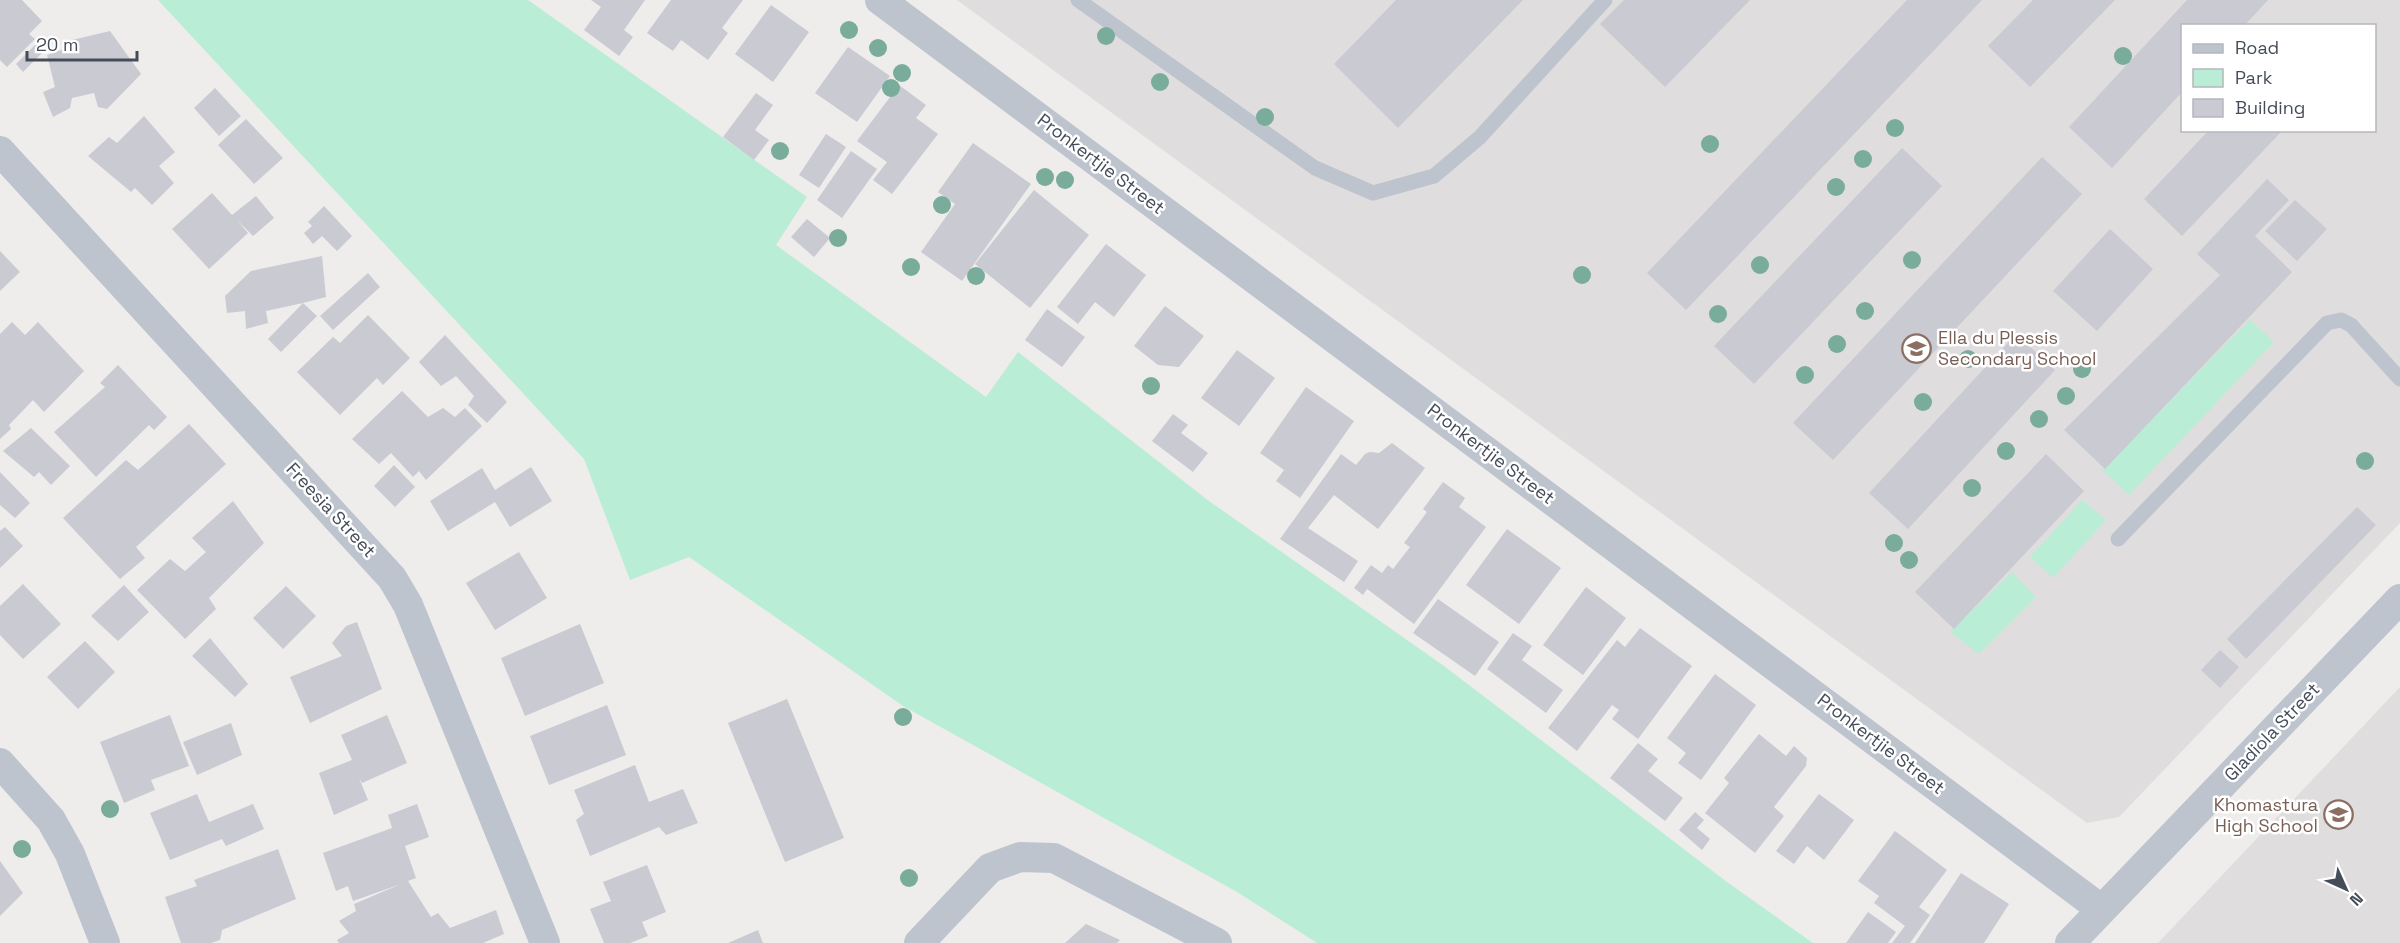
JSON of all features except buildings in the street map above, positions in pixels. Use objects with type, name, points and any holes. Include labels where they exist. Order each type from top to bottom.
[{"type":"street","name":"Pronkertjie Street","points":[[880,0],[2101,909]]},
{"type":"street","name":"Freesia Street","points":[[0,151],[392,578],[408,605],[545,943]]},
{"type":"street","name":"Gladiola Street","points":[[2070,943],[2400,599]]},
{"type":"street","points":[[0,763],[51,820],[69,854],[105,943]]},
{"type":"street","points":[[919,943],[990,868],[1020,857],[1054,858],[1216,943]]},
{"type":"lane","points":[[1078,0],[1315,168],[1373,193],[1434,176],[1480,137],[1605,0]]},
{"type":"lane","points":[[2118,539],[2327,323],[2341,320],[2351,325],[2400,379]]},
{"type":"shaded area","name":"Ella du Plessis Secondary School","points":[[957,0],[2400,0],[2400,523],[2119,817],[2087,823]]},
{"type":"shaded area","name":"Khomastura High School","points":[[2400,687],[2400,943],[2158,943]]},
{"type":"green space","points":[[158,0],[528,0],[807,197],[776,245],[986,397],[1018,352],[1209,501],[1444,666],[1727,882],[1813,943],[1317,943],[1237,892],[903,706],[689,557],[630,580],[584,459]]},
{"type":"green space","points":[[2250,320],[2274,342],[2129,495],[2102,470]]},
{"type":"green space","points":[[2082,500],[2106,520],[2053,578],[2030,557]]},
{"type":"green space","points":[[2012,572],[2036,597],[1979,654],[1950,632]]},
{"type":"place","name":"Ella du Plessis Secondary School","points":[[1917,348]]},
{"type":"place","name":"Khomastura High School","points":[[2339,815]]}]
